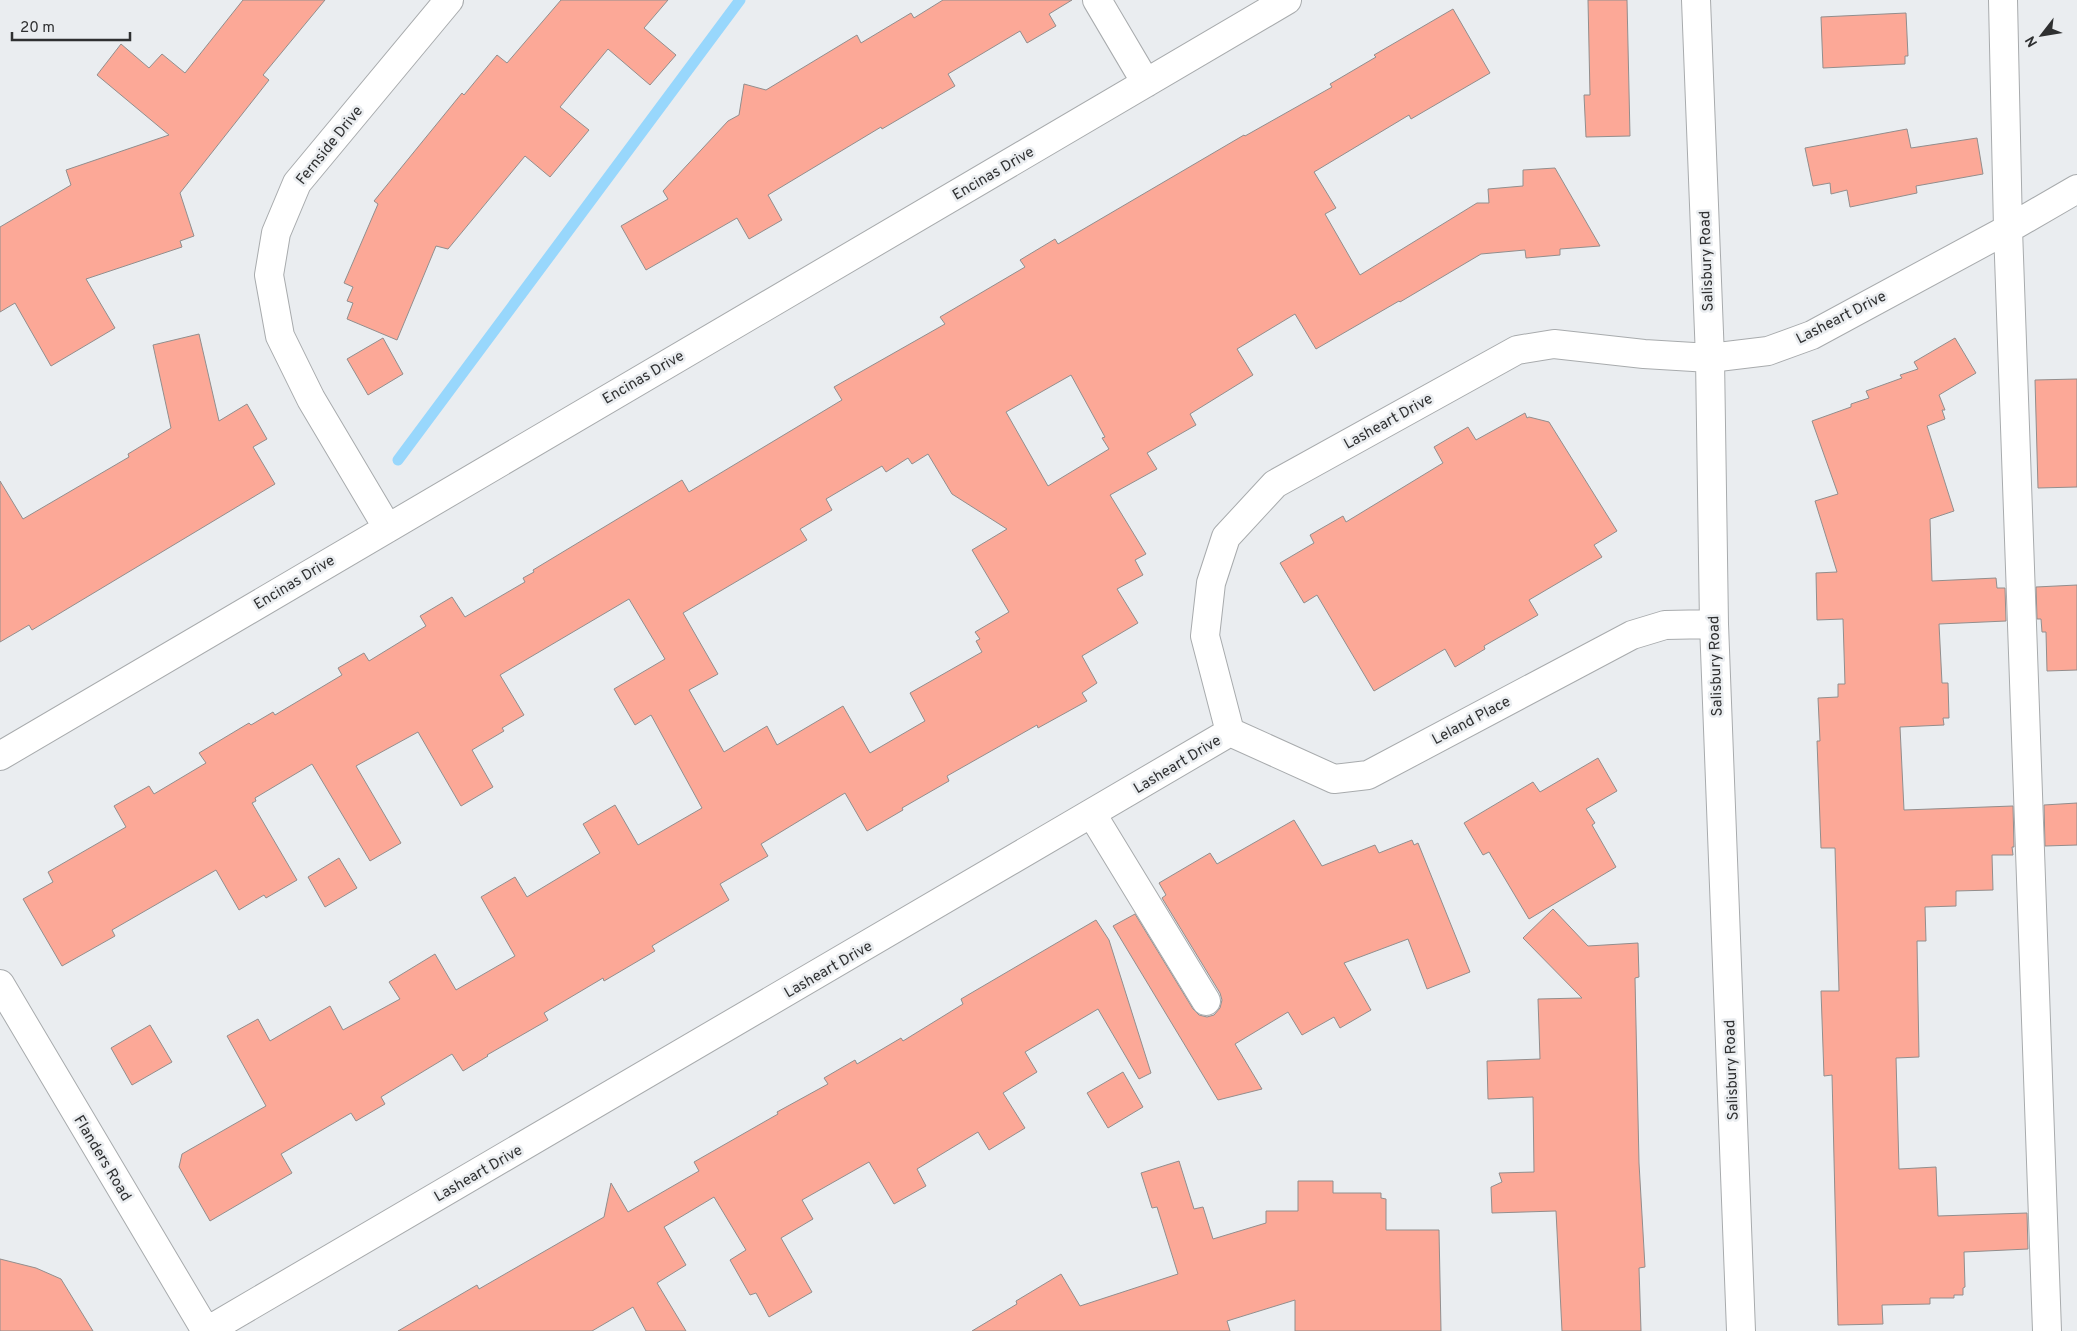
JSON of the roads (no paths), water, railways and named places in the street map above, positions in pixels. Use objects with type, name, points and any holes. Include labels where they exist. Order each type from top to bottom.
[{"type":"street","name":"Fernside Drive","points":[[387,527],[311,400],[280,336],[269,275],[276,233],[297,182],[449,0]]},
{"type":"street","points":[[1097,0],[1146,83]]},
{"type":"street","name":"Encinas Drive","points":[[0,756],[1287,0]]},
{"type":"street","name":"Salisbury Road","points":[[1696,0],[1710,358],[1714,624],[1741,1331]]},
{"type":"street","points":[[2003,0],[2008,229],[2047,1331]]},
{"type":"street","name":"Lasheart Drive","points":[[206,1331],[1230,732],[1204,636],[1211,583],[1226,537],[1275,484],[1517,350],[1554,344],[1644,354],[1710,358],[1768,351],[1812,335],[2008,229],[2077,189]]},
{"type":"street","name":"Leland Place","points":[[1230,732],[1334,778],[1368,775],[1632,634],[1665,625],[1714,624]]},
{"type":"street","points":[[1092,814],[1206,1002]]},
{"type":"street","name":"Flanders Road","points":[[0,984],[206,1331]]},
{"type":"waterway","points":[[398,460],[740,0]]}]
